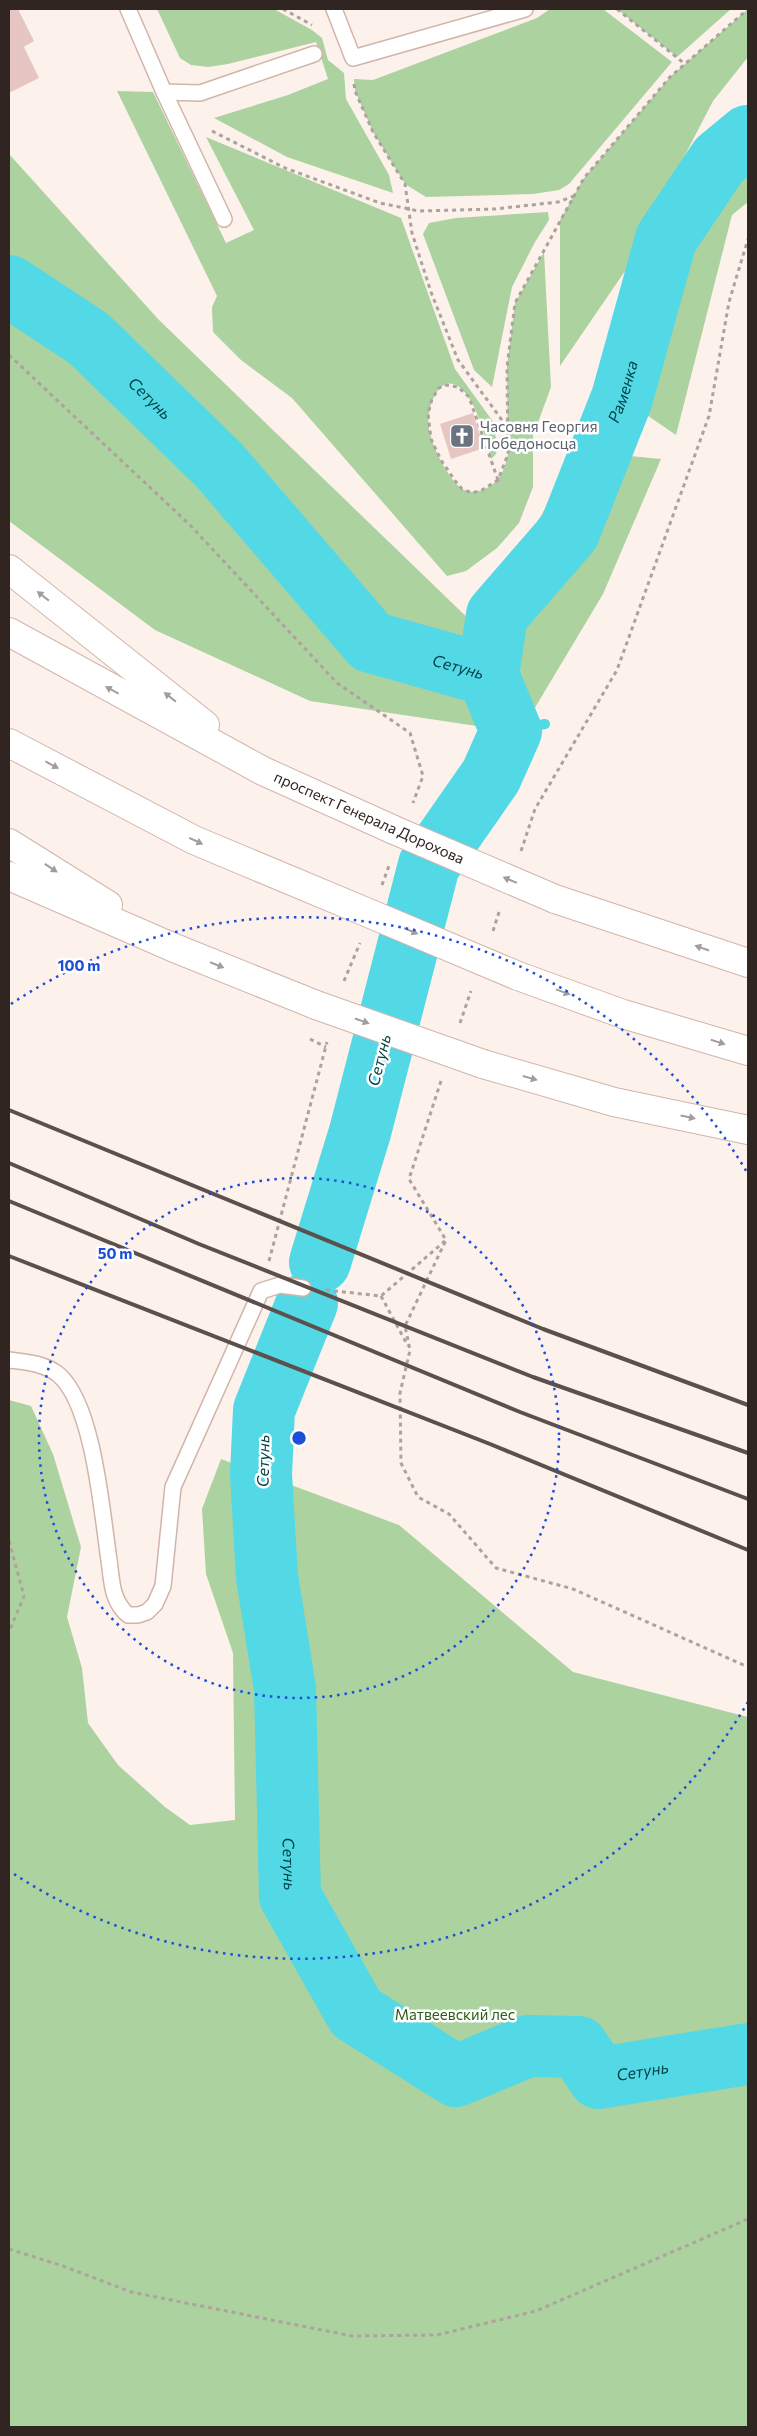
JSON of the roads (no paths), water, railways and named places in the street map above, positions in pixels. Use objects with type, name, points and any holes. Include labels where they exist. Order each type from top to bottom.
[{"type":"main road","points":[[9,569],[263,771]]},
{"type":"main road","name":"проспект Генерала Дорохова","points":[[9,632],[263,771],[394,830],[555,899],[748,963]]},
{"type":"main road","points":[[9,743],[194,840],[518,976],[623,1014],[748,1051]]},
{"type":"main road","points":[[9,842],[172,947]]},
{"type":"main road","points":[[9,876],[172,947],[316,1005],[483,1064],[614,1102],[748,1130]]},
{"type":"lane","points":[[128,9],[164,92],[224,219]]},
{"type":"lane","points":[[334,9],[353,58],[525,9]]},
{"type":"lane","points":[[164,92],[200,93],[314,54]]},
{"type":"lane","points":[[9,1360],[39,1364],[58,1374],[72,1391],[86,1428],[97,1479],[114,1599],[128,1615],[138,1615],[148,1612],[155,1604],[163,1586],[173,1487],[261,1291],[280,1285],[304,1288]]},
{"type":"waterway","name":"Раменка","points":[[488,675],[497,615],[569,532],[622,398],[666,239],[719,160],[748,136]]},
{"type":"waterway","name":"Сетунь","points":[[9,286],[88,338],[219,465],[371,642],[488,675],[511,731],[491,776],[429,865],[360,1132],[320,1262]]},
{"type":"waterway","points":[[511,731],[545,724]]},
{"type":"waterway","name":"Сетунь","points":[[307,1303],[264,1410],[261,1474],[267,1577],[285,1689],[290,1896],[356,2013],[456,2076],[528,2046],[578,2047],[599,2078],[748,2054]]},
{"type":"railway","points":[[9,1110],[543,1329],[748,1405]]},
{"type":"railway","points":[[9,1163],[199,1244],[533,1377],[748,1453]]},
{"type":"railway","points":[[9,1201],[520,1412],[748,1499]]},
{"type":"railway","points":[[9,1256],[490,1444],[748,1550]]},
{"type":"place","name":"Часовня Георгия Победоносца","points":[[462,436]]},
{"type":"park label","name":"Матвеевский лес","points":[[455,2015]]}]
